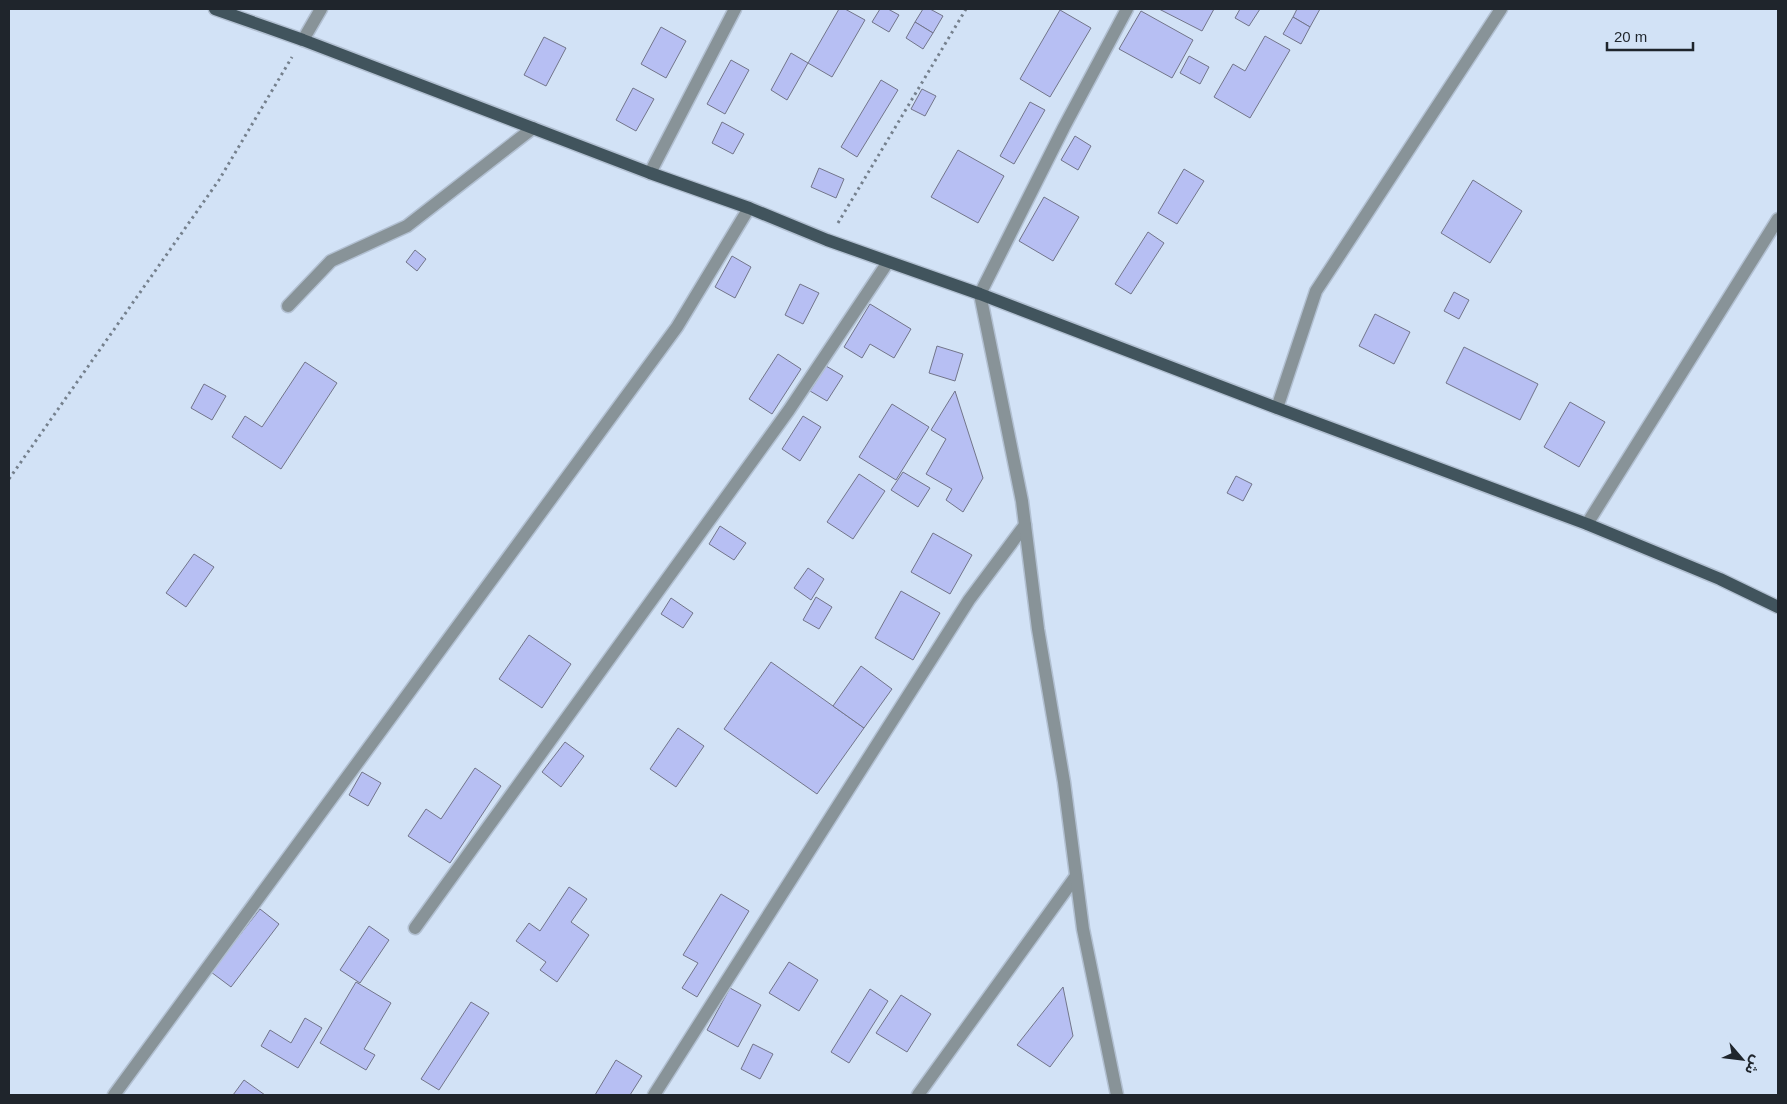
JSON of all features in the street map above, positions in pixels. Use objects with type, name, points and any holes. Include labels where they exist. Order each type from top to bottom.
[{"type":"main road","points":[[216,9],[749,208],[828,240],[980,294],[1587,524],[1720,579],[1778,606]]},
{"type":"street","points":[[303,40],[321,9]]},
{"type":"street","points":[[650,172],[735,9]]},
{"type":"street","points":[[1117,1095],[1083,929],[1064,782],[1038,630],[1022,501],[980,294],[1064,126],[1127,9]]},
{"type":"street","points":[[1277,408],[1316,291],[1501,9]]},
{"type":"street","points":[[288,306],[331,262],[407,226],[533,128]]},
{"type":"street","points":[[114,1095],[677,327],[749,208]]},
{"type":"street","points":[[1587,524],[1778,219]]},
{"type":"street","points":[[415,928],[789,410],[888,262]]},
{"type":"street","points":[[654,1095],[969,600],[1025,524]]},
{"type":"street","points":[[918,1095],[1076,876]]},
{"type":"path","points":[[828,240],[966,9]]},
{"type":"path","points":[[9,479],[219,180],[303,40]]},
{"type":"building","points":[[839,9],[845,9],[865,20],[832,77],[808,63]]},
{"type":"building","points":[[880,9],[888,9],[899,15],[889,32],[872,22]]},
{"type":"building","points":[[923,9],[930,9],[943,16],[933,33],[915,22]]},
{"type":"building","points":[[1159,9],[1214,9],[1202,31]]},
{"type":"building","points":[[1240,9],[1260,9],[1249,26],[1235,18]]},
{"type":"building","points":[[1297,9],[1320,9],[1310,27],[1293,17]]},
{"type":"building","points":[[1060,10],[1091,28],[1050,97],[1020,79]]},
{"type":"building","points":[[1141,11],[1193,40],[1172,78],[1119,49]]},
{"type":"building","points":[[1293,17],[1310,27],[1301,44],[1283,34]]},
{"type":"building","points":[[915,22],[933,33],[923,49],[906,38]]},
{"type":"building","points":[[661,27],[686,41],[666,78],[641,64]]},
{"type":"building","points":[[1265,36],[1290,50],[1250,118],[1214,97],[1233,64],[1245,71]]},
{"type":"building","points":[[544,37],[566,48],[546,86],[524,75]]},
{"type":"building","points":[[791,53],[808,63],[787,100],[771,90]]},
{"type":"building","points":[[1189,56],[1209,67],[1200,84],[1180,73]]},
{"type":"building","points":[[731,60],[749,70],[725,114],[707,104]]},
{"type":"building","points":[[881,80],[898,90],[857,157],[841,147]]},
{"type":"building","points":[[633,88],[654,99],[636,131],[616,120]]},
{"type":"building","points":[[922,89],[936,96],[925,116],[911,109]]},
{"type":"building","points":[[1030,102],[1045,110],[1014,164],[1000,156]]},
{"type":"building","points":[[722,122],[744,134],[733,154],[712,143]]},
{"type":"building","points":[[1075,136],[1091,146],[1078,170],[1061,160]]},
{"type":"building","points":[[958,150],[1004,176],[978,223],[931,197]]},
{"type":"building","points":[[819,168],[844,179],[836,198],[811,187]]},
{"type":"building","points":[[1184,169],[1204,181],[1177,224],[1158,213]]},
{"type":"building","points":[[1473,180],[1522,211],[1490,263],[1441,233]]},
{"type":"building","points":[[1044,197],[1079,217],[1053,261],[1019,241]]},
{"type":"building","points":[[1148,232],[1164,243],[1131,294],[1115,284]]},
{"type":"building","points":[[415,250],[426,259],[417,271],[406,262]]},
{"type":"building","points":[[732,256],[751,267],[735,298],[715,287]]},
{"type":"building","points":[[800,284],[819,293],[803,324],[785,315]]},
{"type":"building","points":[[1454,292],[1469,300],[1459,319],[1444,311]]},
{"type":"building","points":[[870,304],[911,329],[894,358],[870,344],[862,358],[844,347]]},
{"type":"building","points":[[1375,314],[1410,332],[1394,364],[1359,346]]},
{"type":"building","points":[[937,346],[963,354],[955,381],[929,373]]},
{"type":"building","points":[[1464,347],[1538,384],[1520,420],[1446,383]]},
{"type":"building","points":[[778,354],[801,369],[772,414],[749,399]]},
{"type":"building","points":[[305,362],[337,383],[281,469],[232,437],[245,416],[262,427]]},
{"type":"building","points":[[826,366],[843,376],[827,401],[810,391]]},
{"type":"building","points":[[204,384],[226,396],[212,420],[191,408]]},
{"type":"building","points":[[955,391],[983,478],[963,512],[946,500],[952,489],[926,474],[946,439],[931,430]]},
{"type":"building","points":[[1570,402],[1605,422],[1579,467],[1544,447]]},
{"type":"building","points":[[892,404],[929,427],[896,480],[859,457]]},
{"type":"building","points":[[803,416],[821,427],[800,461],[782,449]]},
{"type":"building","points":[[903,472],[930,488],[918,507],[891,490]]},
{"type":"building","points":[[859,474],[885,491],[853,539],[827,522]]},
{"type":"building","points":[[1236,476],[1252,484],[1243,501],[1227,493]]},
{"type":"building","points":[[720,526],[746,543],[734,560],[709,544]]},
{"type":"building","points":[[933,533],[972,555],[950,594],[911,572]]},
{"type":"building","points":[[194,554],[214,567],[186,607],[166,593]]},
{"type":"building","points":[[808,568],[824,579],[811,600],[794,588]]},
{"type":"building","points":[[901,591],[940,613],[913,660],[875,638]]},
{"type":"building","points":[[816,597],[832,607],[819,629],[803,620]]},
{"type":"building","points":[[671,598],[693,613],[683,628],[661,614]]},
{"type":"building","points":[[529,635],[571,664],[542,708],[499,679]]},
{"type":"building","points":[[771,662],[864,728],[817,794],[724,729]]},
{"type":"building","points":[[861,666],[892,689],[864,728],[833,706]]},
{"type":"building","points":[[678,728],[704,746],[676,787],[650,769]]},
{"type":"building","points":[[565,742],[584,756],[561,787],[542,772]]},
{"type":"building","points":[[475,768],[501,786],[450,863],[408,836],[426,809],[441,819]]},
{"type":"building","points":[[362,772],[381,783],[368,806],[349,795]]},
{"type":"building","points":[[569,887],[587,899],[571,922],[589,935],[557,982],[540,970],[546,962],[516,941],[529,923],[540,931]]},
{"type":"building","points":[[721,894],[749,911],[697,997],[682,988],[698,963],[683,955]]},
{"type":"building","points":[[260,909],[279,924],[231,987],[211,972]]},
{"type":"building","points":[[369,926],[389,940],[360,983],[340,970]]},
{"type":"building","points":[[789,962],[818,980],[799,1011],[769,993]]},
{"type":"building","points":[[356,982],[391,1003],[364,1049],[375,1055],[366,1070],[320,1043]]},
{"type":"building","points":[[1063,987],[1073,1036],[1050,1067],[1017,1045]]},
{"type":"building","points":[[730,988],[761,1005],[738,1047],[707,1030]]},
{"type":"building","points":[[870,989],[888,1001],[849,1063],[831,1052]]},
{"type":"building","points":[[901,995],[931,1014],[907,1052],[876,1033]]},
{"type":"building","points":[[471,1002],[489,1013],[439,1090],[421,1079]]},
{"type":"building","points":[[305,1018],[322,1028],[298,1068],[261,1046],[270,1030],[291,1043]]},
{"type":"building","points":[[753,1044],[773,1054],[760,1079],[741,1069]]},
{"type":"building","points":[[616,1060],[642,1076],[630,1095],[595,1095]]},
{"type":"building","points":[[244,1080],[265,1095],[233,1095]]}]
